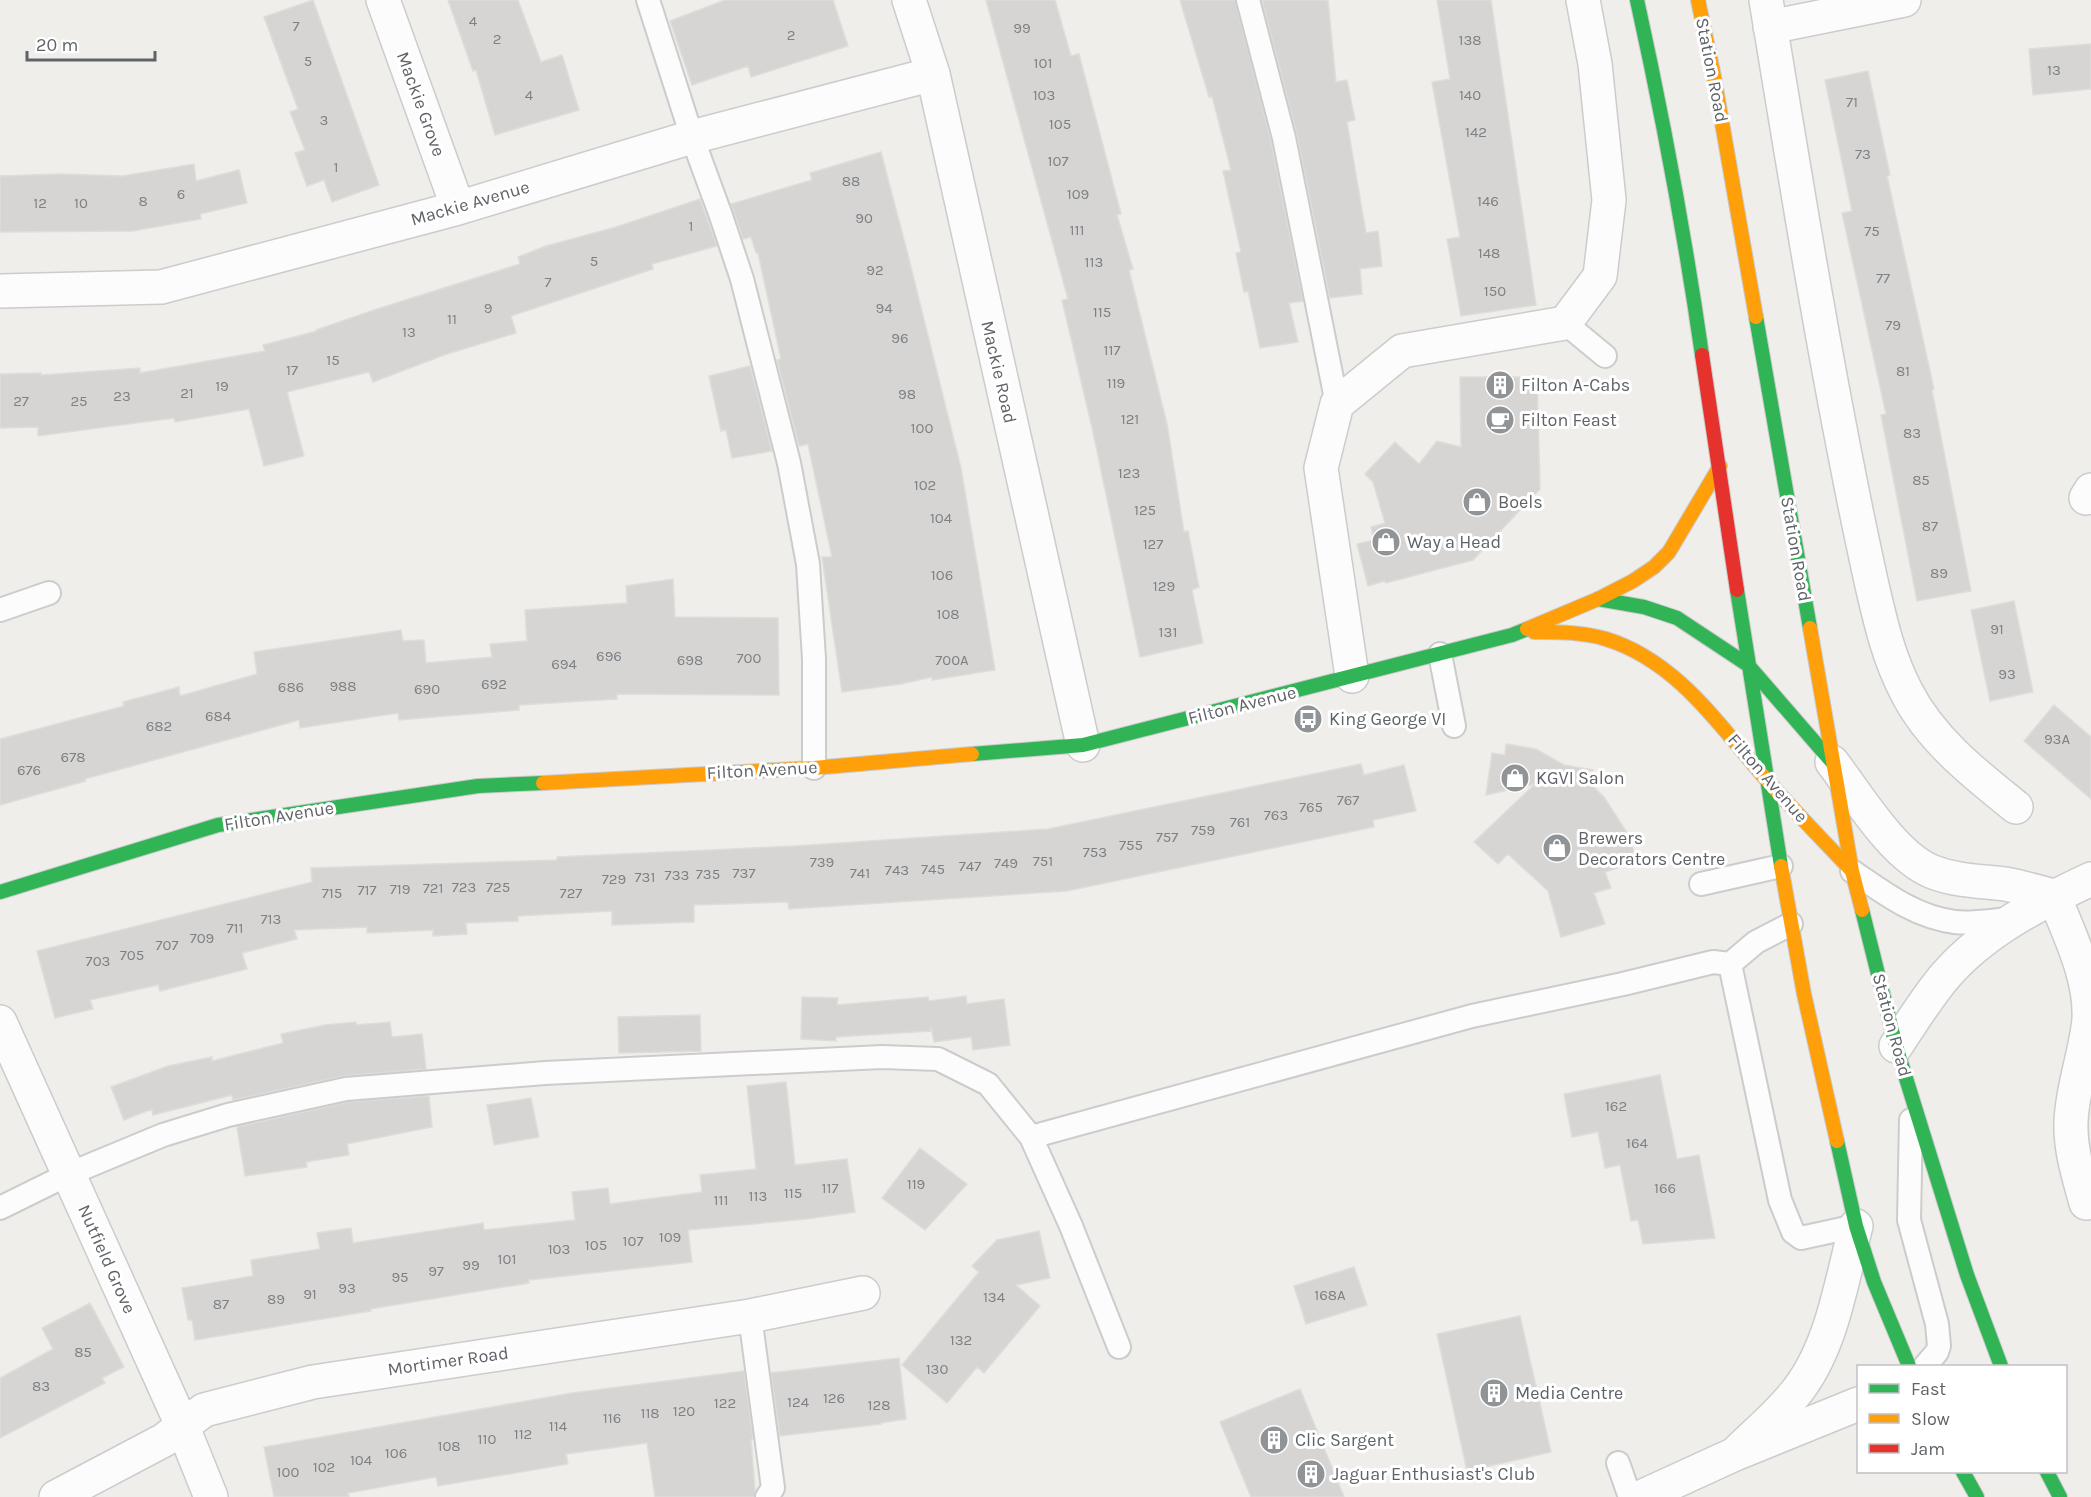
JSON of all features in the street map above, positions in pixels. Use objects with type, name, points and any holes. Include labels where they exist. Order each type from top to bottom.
[{"type":"main road","points":[[1637,0],[1691,279],[1766,779],[1804,994],[1856,1226],[1874,1282],[1909,1365]]},
{"type":"main road","name":"Station Road","points":[[1698,0],[1718,100],[1852,871],[1896,1046],[1967,1275],[2001,1365]]},
{"type":"main road","name":"Filton Avenue","points":[[0,892],[218,825],[478,786],[814,768],[1083,746],[1522,632],[1598,599],[1633,581],[1654,567],[1669,552],[1720,466]]},
{"type":"main road","points":[[1598,599],[1644,607],[1677,618],[1748,665],[1832,762]]},
{"type":"main road","name":"Filton Avenue","points":[[1522,632],[1576,633],[1597,637],[1649,658],[1709,710],[1766,779],[1852,871]]},
{"type":"main road","points":[[1964,1473],[1977,1497]]},
{"type":"main road","points":[[2048,1473],[2060,1497]]},
{"type":"street","name":"Mackie Grove","points":[[383,0],[458,208]]},
{"type":"street","name":"Mackie Road","points":[[909,0],[933,74],[1083,746]]},
{"type":"street","points":[[1352,676],[1321,468],[1337,404],[1402,351],[1565,323],[1600,276],[1609,200],[1595,64],[1583,0]]},
{"type":"street","points":[[1904,0],[1768,14],[1837,417],[1882,631],[1893,663],[1908,695],[1929,725],[1954,754],[2016,807]]},
{"type":"street","name":"Mackie Avenue","points":[[0,291],[161,287],[458,208],[692,137],[933,74]]},
{"type":"street","points":[[1832,762],[1896,846],[1912,861],[1933,872],[1961,880],[2013,886],[2054,896],[2083,971],[2088,998],[2089,1018],[2071,1120],[2071,1140],[2086,1203]]},
{"type":"street","name":"Filton Avenue","points":[[1896,1046],[1934,990],[1967,954],[2016,919],[2054,896],[2091,879]]},
{"type":"street","name":"Nutfield Grove","points":[[0,1022],[182,1425],[211,1497]]},
{"type":"street","points":[[1735,1454],[1794,1395],[1815,1363],[1826,1338],[1856,1226]]},
{"type":"street","name":"Mortimer Road","points":[[56,1497],[164,1440],[204,1410],[313,1382],[750,1316],[863,1293]]},
{"type":"street","points":[[1641,1497],[1735,1454],[1857,1404]]},
{"type":"lane","points":[[648,0],[692,137],[742,279],[789,463],[808,564],[814,659],[814,768]]},
{"type":"lane","points":[[1248,0],[1284,138],[1337,404]]},
{"type":"lane","points":[[1565,323],[1605,356]]},
{"type":"lane","points":[[0,610],[49,593]]},
{"type":"lane","points":[[1440,654],[1454,726]]},
{"type":"lane","points":[[1701,884],[1781,866]]},
{"type":"lane","name":"Filton Avenue","points":[[1852,871],[1909,908],[1925,915],[1955,922],[2016,919]]},
{"type":"lane","points":[[1031,1137],[1472,1016],[1713,962],[1730,964],[1756,942],[1791,924]]},
{"type":"lane","points":[[1730,964],[1780,1200],[1793,1232],[1800,1238],[1856,1226]]},
{"type":"lane","points":[[0,1208],[69,1174],[163,1135],[228,1115],[346,1089],[545,1072],[882,1057],[938,1059],[988,1084],[1031,1137],[1071,1226],[1119,1347]]},
{"type":"lane","name":"Station Road","points":[[1911,1094],[1910,1220],[1937,1324],[1939,1346],[1926,1365]]},
{"type":"lane","points":[[750,1316],[773,1488],[767,1497]]},
{"type":"lane","points":[[1618,1463],[1630,1497]]},
{"type":"building","points":[[313,0],[379,185],[332,202],[324,180],[307,186],[295,153],[305,150],[290,112],[298,109],[264,17]]},
{"type":"building","points":[[448,0],[518,0],[541,62],[562,55],[579,110],[495,135],[476,70],[473,71]]},
{"type":"building","points":[[725,0],[833,0],[848,46],[751,77],[748,66],[692,85],[670,21]]},
{"type":"building","points":[[986,0],[1055,0],[1071,56],[1079,54],[1121,214],[1117,215],[1133,269],[1129,270],[1167,424],[1184,532],[1188,531],[1199,587],[1192,590],[1203,643],[1140,657],[1093,432],[1062,300],[1068,299]]},
{"type":"building","points":[[1180,0],[1235,0],[1271,141],[1303,301],[1289,303],[1298,342],[1260,348],[1248,291],[1244,292],[1236,253],[1241,252],[1223,171],[1231,170],[1212,96],[1209,97]]},
{"type":"building","points":[[1262,0],[1328,0],[1336,82],[1347,80],[1355,120],[1347,122],[1366,233],[1378,231],[1382,266],[1360,269],[1362,294],[1330,298],[1297,135]]},
{"type":"building","points":[[1437,0],[1491,0],[1536,305],[1461,316],[1447,239],[1460,237],[1432,82],[1450,79]]},
{"type":"building","points":[[2091,44],[2091,89],[2033,95],[2029,49]]},
{"type":"building","points":[[1868,71],[1890,175],[1887,176],[1934,389],[1932,390],[1971,591],[1917,601],[1881,415],[1886,414],[1842,213],[1852,211],[1825,80]]},
{"type":"building","points":[[881,152],[961,468],[995,670],[932,680],[932,677],[901,684],[842,692],[822,557],[832,557],[808,444],[799,446],[777,360],[781,359],[758,253],[756,253],[751,237],[743,239],[731,204],[812,180],[810,173]]},
{"type":"building","points":[[194,164],[196,181],[239,170],[247,203],[200,214],[201,219],[133,231],[0,232],[0,176],[60,174],[122,176]]},
{"type":"building","points":[[700,199],[717,246],[652,264],[653,269],[511,316],[516,333],[444,355],[373,382],[369,372],[287,392],[304,456],[264,466],[249,409],[175,422],[174,418],[38,436],[38,427],[0,428],[0,374],[41,373],[41,375],[140,368],[140,373],[265,351],[263,345],[317,331],[374,310],[520,264],[518,257],[546,246],[616,227]]},
{"type":"building","points":[[750,366],[772,451],[732,458],[726,430],[721,431],[709,376]]},
{"type":"building","points":[[1460,377],[1537,377],[1540,489],[1473,560],[1368,586],[1357,544],[1374,540],[1371,527],[1385,523],[1373,482],[1365,474],[1395,442],[1419,464],[1437,441],[1461,447]]},
{"type":"building","points":[[673,579],[675,617],[778,618],[779,695],[617,694],[617,699],[519,705],[519,710],[399,720],[398,713],[300,728],[299,720],[0,805],[0,739],[124,706],[123,702],[179,687],[180,696],[257,674],[254,652],[401,630],[403,641],[424,640],[426,663],[492,657],[490,644],[527,641],[525,610],[627,603],[626,586]]},
{"type":"building","points":[[2014,601],[2033,692],[1990,701],[1971,610]]},
{"type":"building","points":[[2054,705],[2091,737],[2091,799],[2024,741]]},
{"type":"building","name":"Brewers Decorators Centre","points":[[1506,744],[1536,749],[1564,765],[1594,770],[1580,774],[1604,797],[1628,834],[1637,861],[1605,872],[1611,888],[1594,893],[1605,924],[1561,937],[1548,891],[1508,854],[1498,864],[1474,842],[1535,784],[1486,795],[1492,753],[1505,755]]},
{"type":"building","points":[[1361,764],[1364,775],[1404,765],[1416,811],[1373,820],[1374,827],[1067,891],[789,909],[788,902],[694,905],[694,922],[612,925],[612,911],[518,916],[518,921],[466,923],[467,934],[433,936],[433,930],[367,933],[367,927],[294,930],[297,939],[242,953],[247,969],[160,991],[158,985],[90,1000],[93,1009],[55,1018],[37,951],[312,882],[311,868],[557,860],[557,857],[795,846],[1048,829]]},
{"type":"building","points":[[966,996],[967,1004],[1004,999],[1010,1045],[973,1050],[971,1037],[934,1042],[931,1027],[931,1031],[836,1037],[836,1041],[801,1039],[802,997],[838,998],[837,1005],[928,997],[929,1001]]},
{"type":"building","points":[[700,1015],[701,1051],[619,1053],[618,1017]]},
{"type":"building","points":[[356,1022],[356,1025],[390,1022],[392,1037],[422,1034],[426,1069],[343,1076],[233,1100],[232,1095],[153,1115],[152,1109],[124,1120],[111,1087],[168,1066],[212,1057],[212,1061],[283,1043],[281,1034],[325,1025]]},
{"type":"building","points":[[1660,1075],[1677,1159],[1699,1155],[1715,1238],[1643,1244],[1638,1220],[1631,1221],[1620,1165],[1605,1168],[1598,1132],[1572,1137],[1564,1094]]},
{"type":"building","points":[[786,1082],[795,1165],[847,1159],[855,1212],[688,1230],[692,1262],[529,1280],[529,1283],[195,1340],[192,1320],[188,1320],[182,1288],[253,1276],[251,1260],[320,1249],[317,1233],[351,1228],[353,1243],[483,1223],[484,1230],[575,1220],[572,1192],[608,1188],[610,1204],[702,1192],[700,1175],[756,1169],[747,1086]]},
{"type":"building","points":[[429,1096],[432,1127],[347,1144],[349,1155],[306,1162],[307,1167],[245,1176],[237,1127],[348,1102]]},
{"type":"building","points":[[531,1098],[539,1137],[494,1145],[487,1105]]},
{"type":"building","points":[[920,1148],[967,1184],[925,1230],[882,1198]]},
{"type":"building","points":[[1039,1231],[1050,1278],[1016,1285],[1040,1306],[984,1373],[977,1367],[947,1403],[902,1365],[979,1272],[972,1266],[997,1240]]},
{"type":"building","points":[[1354,1267],[1367,1305],[1306,1324],[1294,1286]]},
{"type":"building","points":[[90,1303],[124,1367],[102,1378],[105,1383],[0,1438],[0,1378],[53,1349],[42,1328]]},
{"type":"building","name":"Media Centre","points":[[1520,1316],[1551,1452],[1467,1471],[1437,1334]]},
{"type":"building","points":[[899,1358],[906,1419],[780,1436],[771,1373]]},
{"type":"building","points":[[744,1371],[753,1439],[751,1440],[754,1497],[655,1497],[647,1443],[566,1454],[568,1464],[438,1486],[436,1477],[348,1493],[349,1497],[274,1497],[264,1447],[572,1393]]},
{"type":"building","name":"Clic Sargent","points":[[1300,1389],[1344,1497],[1251,1497],[1220,1422]]},
{"type":"traffic: fast","points":[[1637,0],[1673,177],[1702,355]]},
{"type":"traffic: fast","points":[[1756,317],[1810,628]]},
{"type":"traffic: fast","points":[[1737,590],[1781,866]]},
{"type":"traffic: fast","points":[[1598,599],[1644,607],[1677,618],[1748,665],[1832,762]]},
{"type":"traffic: fast","points":[[972,754],[1083,745],[1512,635],[1527,629]]},
{"type":"traffic: fast","points":[[0,892],[218,825],[478,786],[543,783]]},
{"type":"traffic: fast","points":[[1862,910],[1896,1046],[1967,1275],[2001,1365]]},
{"type":"traffic: fast","points":[[1837,1141],[1856,1226],[1874,1282],[1909,1365]]},
{"type":"traffic: fast","points":[[1964,1473],[1977,1497]]},
{"type":"traffic: fast","points":[[2048,1473],[2060,1497]]},
{"type":"traffic: slow","points":[[1698,0],[1714,77],[1756,317]]},
{"type":"traffic: slow","points":[[1527,629],[1598,599],[1654,567],[1669,552],[1720,466]]},
{"type":"traffic: slow","points":[[1810,628],[1852,871],[1862,910]]},
{"type":"traffic: slow","points":[[1534,632],[1570,633],[1606,639],[1631,649],[1654,663],[1695,697],[1776,790],[1852,871]]},
{"type":"traffic: slow","points":[[543,783],[814,768],[972,754]]},
{"type":"traffic: slow","points":[[1781,866],[1804,994],[1837,1141]]},
{"type":"traffic: jam","points":[[1702,355],[1737,590]]},
{"type":"place","name":"Filton A-Cabs","points":[[1500,385]]},
{"type":"place","name":"Filton Feast","points":[[1500,420]]},
{"type":"place","name":"Boels","points":[[1477,502]]},
{"type":"place","name":"Way a Head","points":[[1386,542]]},
{"type":"place","name":"King George VI","points":[[1308,719]]},
{"type":"place","name":"KGVI Salon","points":[[1515,778]]},
{"type":"place","name":"Brewers Decorators Centre","points":[[1557,848]]},
{"type":"place","name":"Media Centre","points":[[1494,1393]]},
{"type":"place","name":"Clic Sargent","points":[[1274,1440]]},
{"type":"place","name":"Jaguar Enthusiast's Club","points":[[1311,1474]]}]
